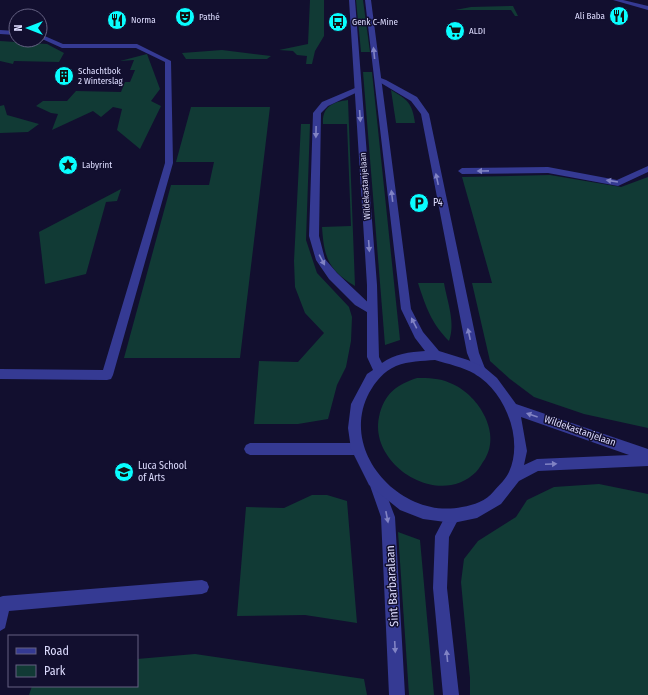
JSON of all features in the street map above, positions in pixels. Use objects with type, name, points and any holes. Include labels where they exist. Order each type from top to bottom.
[{"type":"street","name":"Wildekastanjelaan","points":[[352,0],[372,285],[374,356],[380,371]]},
{"type":"street","points":[[368,0],[406,309],[419,334],[435,355]]},
{"type":"street","points":[[616,0],[648,8]]},
{"type":"street","points":[[0,374],[107,375],[169,163],[168,60],[137,46],[62,46],[48,40]]},
{"type":"street","points":[[378,79],[414,99],[425,114],[472,346],[480,371]]},
{"type":"street","points":[[358,90],[325,104],[317,113],[314,236],[321,260],[333,276],[359,302],[372,311]]},
{"type":"street","points":[[462,171],[548,170],[618,182],[648,169]]},
{"type":"street","name":"Wildekastanjelaan","points":[[435,355],[468,365],[480,371],[493,382],[512,408],[518,422],[521,451],[514,476],[496,499],[477,511],[452,516],[423,512],[405,505],[374,480],[357,449],[354,428],[356,404],[371,378],[391,363],[410,356],[435,355]]},
{"type":"street","name":"Wildekastanjelaan","points":[[512,408],[648,455]]},
{"type":"street","points":[[250,450],[357,449]]},
{"type":"street","name":"Wildekastanjelaan","points":[[514,476],[537,465],[648,460]]},
{"type":"street","name":"Sint Barbaralaan","points":[[374,480],[388,517],[397,695]]},
{"type":"street","points":[[451,695],[440,588],[442,536],[452,516]]},
{"type":"street","points":[[0,623],[2,603],[202,587]]},
{"type":"green space","points":[[310,0],[324,0],[324,36],[315,51],[312,64],[306,64],[307,56],[297,55],[293,51],[279,50],[308,44]]},
{"type":"green space","points":[[356,0],[363,0],[370,52],[361,52]]},
{"type":"green space","points":[[513,6],[518,16],[515,16],[511,10],[455,10],[471,7]]},
{"type":"green space","points":[[0,41],[8,42],[8,48],[48,48],[48,45],[64,53],[59,62],[14,61],[13,64],[0,61]]},
{"type":"green space","points":[[222,50],[271,56],[267,59],[186,59],[182,53]]},
{"type":"green space","points":[[147,54],[160,89],[151,101],[161,106],[140,149],[117,130],[122,109],[113,107],[101,117],[93,111],[52,130],[58,114],[51,113],[36,106],[43,101],[67,101],[76,91],[121,92],[125,82],[130,82],[135,70],[130,70],[134,60],[120,61]]},
{"type":"green space","points":[[363,72],[372,72],[400,340],[385,345]]},
{"type":"green space","points":[[391,90],[402,97],[411,106],[415,123],[396,123]]},
{"type":"green space","points":[[348,100],[355,286],[339,274],[329,262],[324,247],[322,227],[351,226],[347,124],[323,124],[324,113],[329,106],[337,102]]},
{"type":"green space","points":[[4,105],[7,115],[39,124],[28,132],[0,133],[0,106]]},
{"type":"green space","points":[[191,107],[270,107],[240,358],[124,358],[171,185],[209,185],[214,162],[176,162]]},
{"type":"green space","points":[[301,124],[310,124],[306,240],[317,273],[349,307],[352,317],[351,341],[346,367],[337,385],[328,419],[298,424],[254,424],[259,361],[298,362],[324,333],[305,313],[295,287],[294,261]]},
{"type":"green space","points":[[550,175],[621,187],[648,177],[648,428],[584,414],[534,397],[510,379],[490,361],[472,283],[492,283],[462,177]]},
{"type":"green space","points":[[121,189],[117,201],[106,202],[86,274],[45,284],[39,232]]},
{"type":"green space","points":[[418,283],[444,283],[452,327],[449,341],[433,321]]},
{"type":"green space","points":[[417,378],[442,380],[460,388],[477,404],[489,426],[489,448],[485,459],[476,472],[461,482],[444,486],[426,484],[410,476],[396,465],[385,451],[379,435],[379,417],[384,402],[397,387]]},
{"type":"green space","points":[[599,484],[648,494],[648,695],[470,695],[470,678],[461,582],[464,559],[478,541],[516,517],[527,500],[554,487]]},
{"type":"green space","points":[[312,495],[327,495],[347,501],[357,623],[305,615],[237,616],[246,507],[284,508]]},
{"type":"green space","points":[[398,532],[420,540],[434,695],[409,695]]},
{"type":"green space","points":[[195,654],[364,679],[367,695],[29,695],[32,687],[138,687],[138,659]]},
{"type":"place","name":"Ali Baba","points":[[619,16]]},
{"type":"place","name":"Pathé","points":[[185,17]]},
{"type":"place","name":"Norma","points":[[117,20]]},
{"type":"place","name":"Genk C-Mine","points":[[338,22]]},
{"type":"place","name":"ALDI","points":[[455,31]]},
{"type":"place","name":"Schachtbok 2 Winterslag","points":[[64,76]]},
{"type":"place","name":"Labyrint","points":[[68,165]]},
{"type":"place","name":"P4","points":[[419,203]]},
{"type":"place","name":"Luca School of Arts","points":[[124,472]]}]
